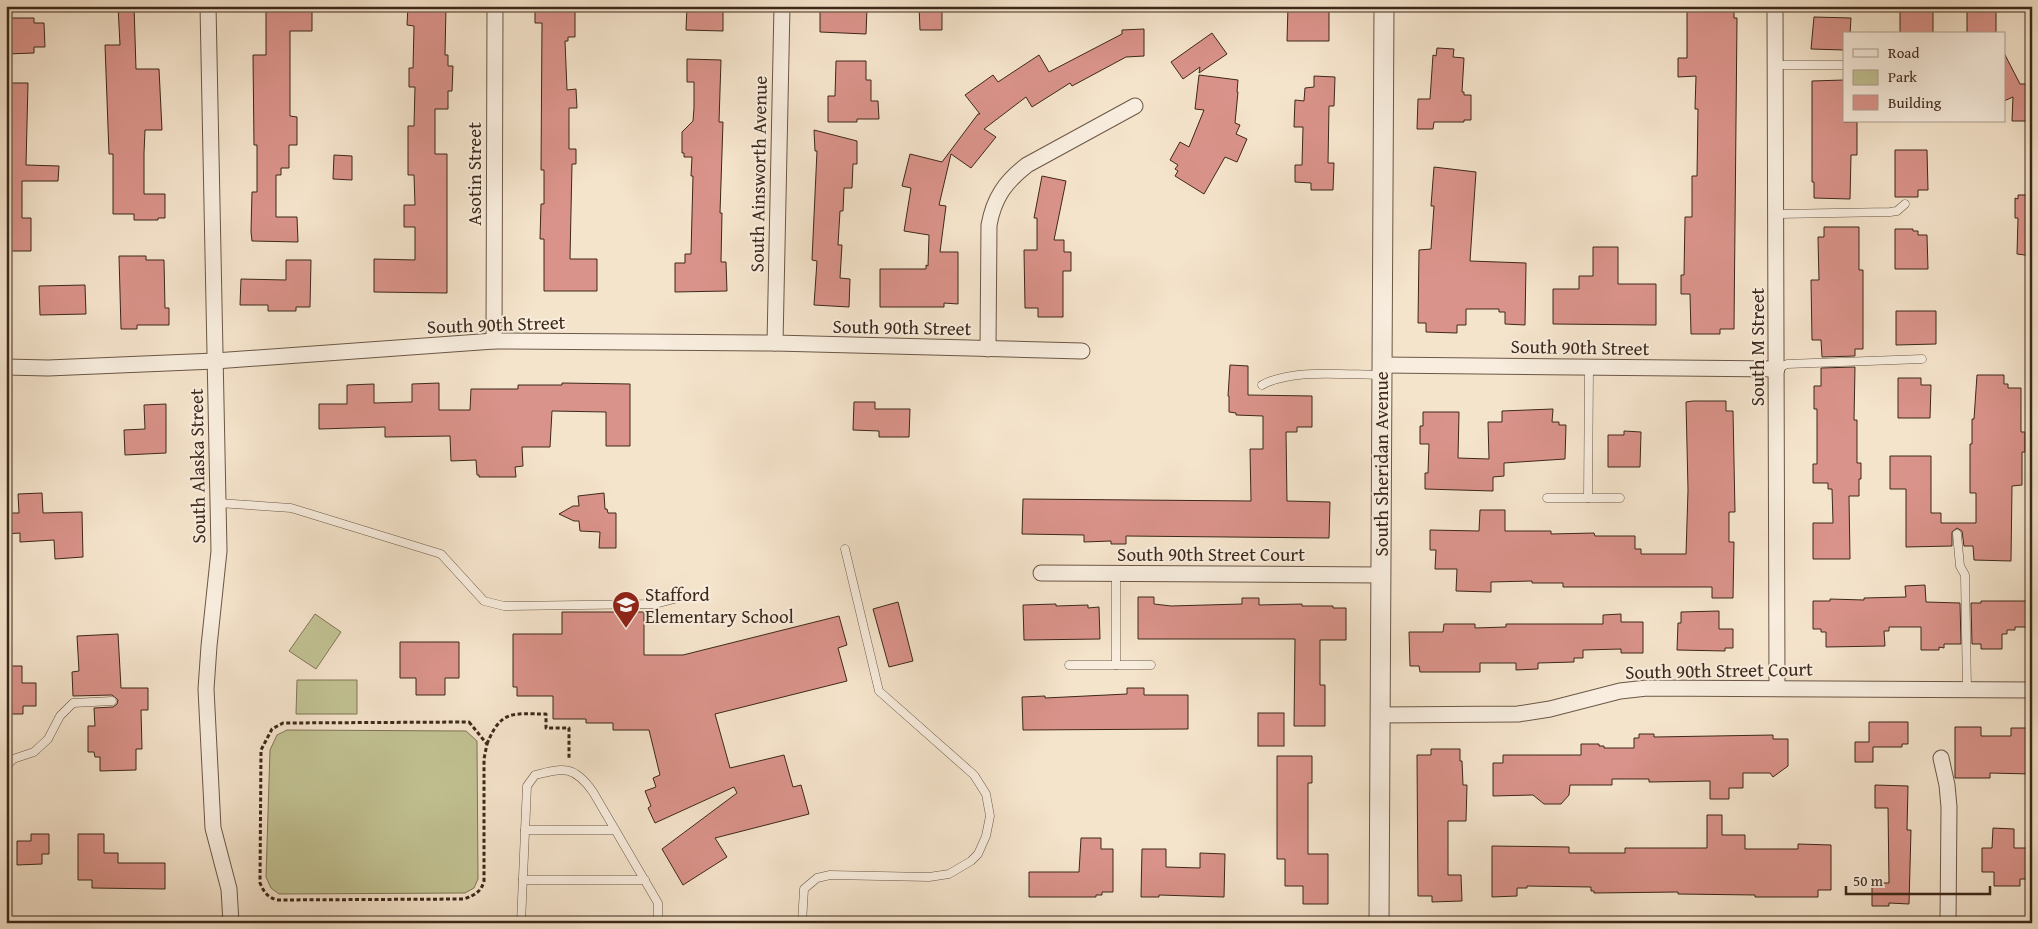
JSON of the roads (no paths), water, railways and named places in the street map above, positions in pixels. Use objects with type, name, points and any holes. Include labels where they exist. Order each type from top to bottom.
[{"type":"street","name":"South Alaska Street","points":[[208,6],[219,551],[206,689],[213,828],[229,889],[231,923]]},
{"type":"street","name":"Asotin Street","points":[[494,341],[495,6]]},
{"type":"street","name":"South Ainsworth Avenue","points":[[775,343],[782,6]]},
{"type":"street","name":"South Sheridan Avenue","points":[[1379,923],[1384,6]]},
{"type":"street","name":"South M Street","points":[[1775,6],[1777,688]]},
{"type":"street","name":"South 90th Street","points":[[988,349],[989,225],[993,206],[1002,190],[1014,175],[1026,165],[1135,106]]},
{"type":"street","name":"South 90th Street","points":[[6,367],[48,368],[215,360],[494,341],[775,343],[1082,351]]},
{"type":"street","name":"South 90th Street","points":[[1382,370],[1589,367],[1777,368]]},
{"type":"street","name":"South 90th Street Court","points":[[1041,573],[1381,575]]},
{"type":"street","name":"South 90th Street Court","points":[[1380,715],[1518,714],[1550,709],[1620,691],[1647,688],[2032,690]]},
{"type":"street","points":[[1941,758],[1946,776],[1948,807],[1948,923]]},
{"type":"lane","points":[[1776,65],[1843,65]]},
{"type":"lane","points":[[1776,214],[1890,212],[1897,211],[1905,204]]},
{"type":"lane","points":[[1777,368],[1787,364],[1922,359]]},
{"type":"lane","points":[[1588,498],[1589,367]]},
{"type":"lane","points":[[1262,385],[1280,377],[1295,375],[1382,370]]},
{"type":"lane","points":[[1547,498],[1620,498]]},
{"type":"lane","points":[[218,503],[291,508],[441,554],[484,600],[504,606],[655,604],[686,596]]},
{"type":"lane","points":[[1957,534],[1960,566],[1965,575],[1967,689]]},
{"type":"lane","points":[[802,923],[804,889],[816,878],[830,875],[929,877],[949,874],[971,861],[978,854],[986,836],[990,816],[986,794],[974,775],[879,691],[846,549]]},
{"type":"lane","points":[[1116,574],[1116,665]]},
{"type":"lane","points":[[1069,665],[1151,665]]},
{"type":"lane","points":[[6,768],[13,759],[34,752],[48,739],[60,716],[74,703],[112,701]]},
{"type":"lane","points":[[521,923],[527,786],[535,775],[569,770],[583,778],[645,880],[658,903],[658,923]]},
{"type":"lane","points":[[525,830],[615,830]]},
{"type":"lane","points":[[523,880],[645,880]]},
{"type":"place","name":"Stafford Elementary School","points":[[626,629]]}]
